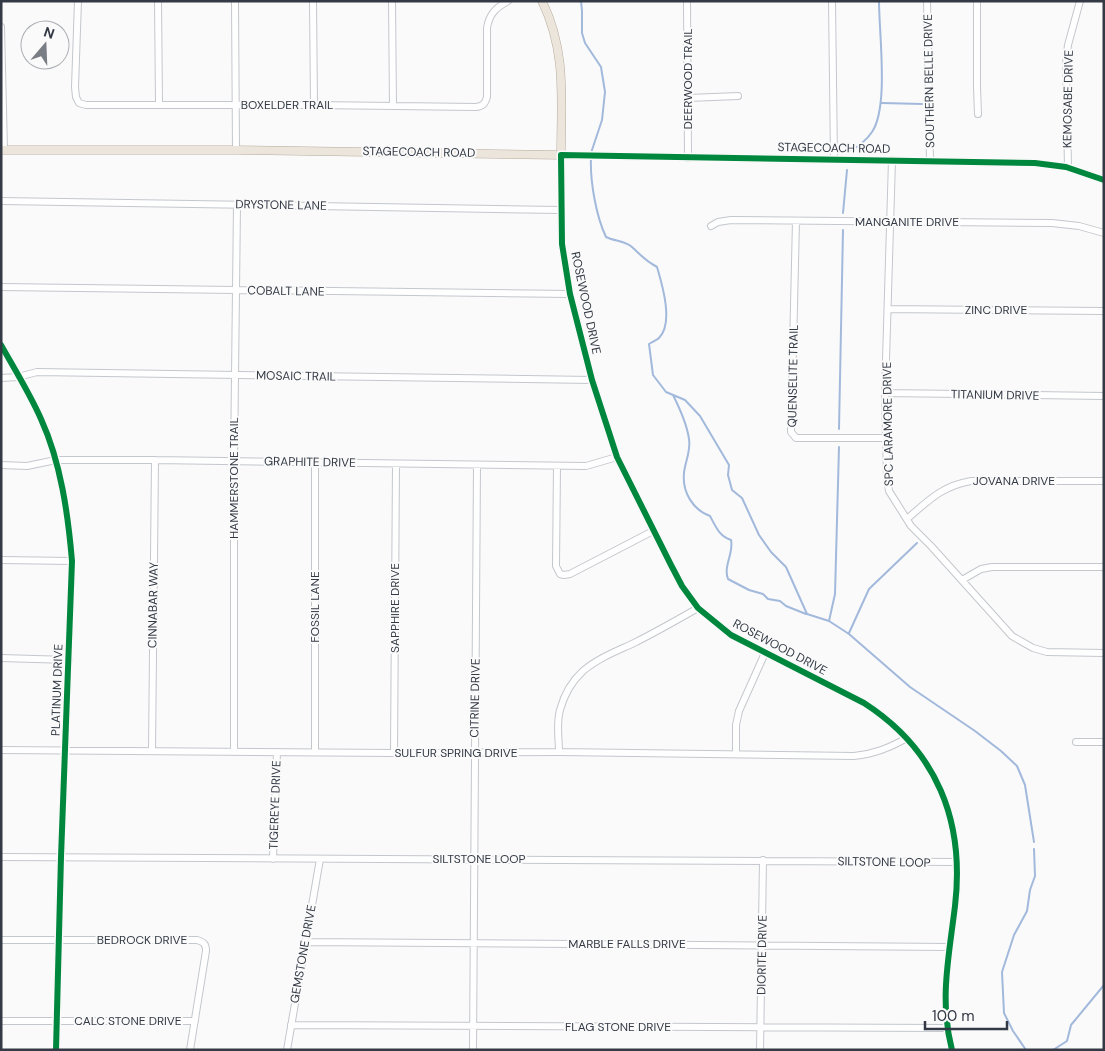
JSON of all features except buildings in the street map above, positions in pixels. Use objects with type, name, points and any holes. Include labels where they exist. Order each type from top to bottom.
[{"type":"main road","name":"ROSEWOOD DRIVE","points":[[542,1],[551,20],[559,50],[561,67],[561,155]]},
{"type":"main road","name":"STAGECOACH ROAD","points":[[3,150],[236,150],[561,155]]},
{"type":"street","name":"BOXELDER TRAIL","points":[[78,1],[75,87],[79,103],[86,105],[393,106],[482,106],[486,102],[487,97],[487,28],[489,18],[493,12],[508,1]]},
{"type":"street","points":[[158,1],[159,104]]},
{"type":"street","points":[[235,1],[236,150]]},
{"type":"street","points":[[314,1],[314,105]]},
{"type":"street","points":[[392,1],[393,106]]},
{"type":"street","name":"DEERWOOD TRAIL","points":[[688,1],[688,158]]},
{"type":"street","points":[[832,1],[834,160]]},
{"type":"street","name":"SOUTHERN BELLE DRIVE","points":[[927,1],[930,161]]},
{"type":"street","points":[[977,1],[978,114]]},
{"type":"street","name":"KEMOSABE DRIVE","points":[[1068,167],[1066,64],[1068,45],[1080,1]]},
{"type":"street","points":[[1,27],[3,150]]},
{"type":"street","points":[[688,98],[738,96]]},
{"type":"street","name":"STAGECOACH ROAD","points":[[561,155],[1035,163],[1068,167],[1104,180]]},
{"type":"street","name":"ROSEWOOD DRIVE","points":[[561,155],[562,244],[570,294],[592,380],[617,457],[682,586],[698,608],[731,635],[879,712],[907,738],[921,755],[941,791],[954,832],[958,878],[944,1002],[946,1028],[952,1050]]},
{"type":"street","name":"SPC LARAMORE DRIVE","points":[[892,160],[885,393],[887,478],[889,490],[911,526],[1012,636],[1022,643],[1047,652],[1104,653]]},
{"type":"street","name":"DRYSTONE LANE","points":[[1,201],[561,210]]},
{"type":"street","name":"HAMMERSTONE TRAIL","points":[[234,752],[234,462],[237,205]]},
{"type":"street","name":"MANGANITE DRIVE","points":[[711,226],[718,222],[731,220],[1069,224],[1104,233]]},
{"type":"street","name":"QUENSELITE TRAIL","points":[[796,221],[791,432],[796,438],[887,438]]},
{"type":"street","name":"COBALT LANE","points":[[1,287],[570,294]]},
{"type":"street","name":"ZINC DRIVE","points":[[888,309],[1104,311]]},
{"type":"street","name":"PLATINUM DRIVE","points":[[1,345],[42,420],[56,460],[69,522],[72,561],[56,1050]]},
{"type":"street","name":"MOSAIC TRAIL","points":[[1,378],[18,377],[37,372],[592,380]]},
{"type":"street","name":"TITANIUM DRIVE","points":[[885,393],[1104,396]]},
{"type":"street","name":"GRAPHITE DRIVE","points":[[1,465],[27,466],[56,460],[155,460],[477,466],[586,466],[617,457]]},
{"type":"street","name":"CINNABAR WAY","points":[[152,750],[155,460]]},
{"type":"street","name":"FOSSIL LANE","points":[[315,752],[316,462]]},
{"type":"street","name":"SAPPHIRE DRIVE","points":[[394,753],[396,464]]},
{"type":"street","name":"CITRINE DRIVE","points":[[473,1050],[477,466]]},
{"type":"street","points":[[557,466],[556,566],[560,574],[570,574],[653,531]]},
{"type":"street","name":"JOVANA DRIVE","points":[[907,519],[938,493],[949,486],[965,482],[1104,482]]},
{"type":"street","points":[[1,560],[72,561]]},
{"type":"street","points":[[962,580],[981,569],[999,567],[1104,567]]},
{"type":"street","points":[[559,752],[558,722],[560,711],[565,696],[573,682],[596,661],[698,608]]},
{"type":"street","points":[[736,754],[736,725],[739,711],[765,653]]},
{"type":"street","points":[[1,658],[69,660]]},
{"type":"street","name":"SULFUR SPRING DRIVE","points":[[1,750],[394,753],[559,752],[854,756],[873,754],[892,747],[907,738]]},
{"type":"street","points":[[1076,742],[1104,742]]},
{"type":"street","name":"TIGEREYE DRIVE","points":[[273,859],[277,752]]},
{"type":"street","name":"SILTSTONE LOOP","points":[[1,857],[957,862]]},
{"type":"street","name":"GEMSTONE DRIVE","points":[[287,1050],[320,859]]},
{"type":"street","name":"DIORITE DRIVE","points":[[760,1050],[763,860]]},
{"type":"street","name":"BEDROCK DRIVE","points":[[1,940],[197,940],[203,942],[206,946],[206,951],[190,1050]]},
{"type":"street","name":"MARBLE FALLS DRIVE","points":[[305,942],[762,944],[950,947]]},
{"type":"street","name":"CALC STONE DRIVE","points":[[1,1021],[195,1021]]},
{"type":"street","name":"FLAG STONE DRIVE","points":[[290,1025],[946,1028]]},
{"type":"waterway","points":[[581,1],[582,33],[585,43],[601,67],[605,92],[602,120],[591,153]]},
{"type":"waterway","points":[[848,152],[862,144],[872,132],[877,121],[882,88],[879,1]]},
{"type":"waterway","points":[[882,103],[922,104]]},
{"type":"waterway","points":[[591,158],[594,198],[606,237],[629,245],[657,267],[666,303],[666,323],[659,338],[649,344],[653,375],[666,392],[685,400],[700,416],[729,465],[728,475],[732,490],[742,498],[759,535],[771,552],[786,567],[807,614],[829,621],[849,634],[910,687],[975,731],[1017,766],[1025,785],[1034,842]]},
{"type":"waterway","points":[[843,213],[847,170]]},
{"type":"waterway","points":[[839,429],[843,230]]},
{"type":"waterway","points":[[673,395],[681,411],[689,439],[684,473],[685,487],[694,505],[710,516],[721,534],[731,540],[732,545],[727,569],[728,579],[749,590],[763,594],[768,599],[780,601],[786,606],[806,614]]},
{"type":"waterway","points":[[829,621],[835,594],[839,447]]},
{"type":"waterway","points":[[849,633],[869,589],[917,543]]},
{"type":"waterway","points":[[1026,1050],[1004,1013],[1002,972],[1014,935],[1027,911],[1030,890],[1035,876],[1034,849]]},
{"type":"waterway","points":[[1053,1050],[1067,1041],[1071,1025],[1104,985]]},
{"type":"cycle path","points":[[952,1050],[946,1013],[946,978],[957,875],[955,845],[950,817],[941,790],[928,765],[889,722],[864,703],[731,635],[698,608],[682,586],[617,457],[592,380],[570,294],[562,244],[561,155],[1035,163],[1066,167],[1104,180]]},
{"type":"cycle path","points":[[1,345],[37,410],[54,453],[66,507],[72,561],[56,1050]]}]
